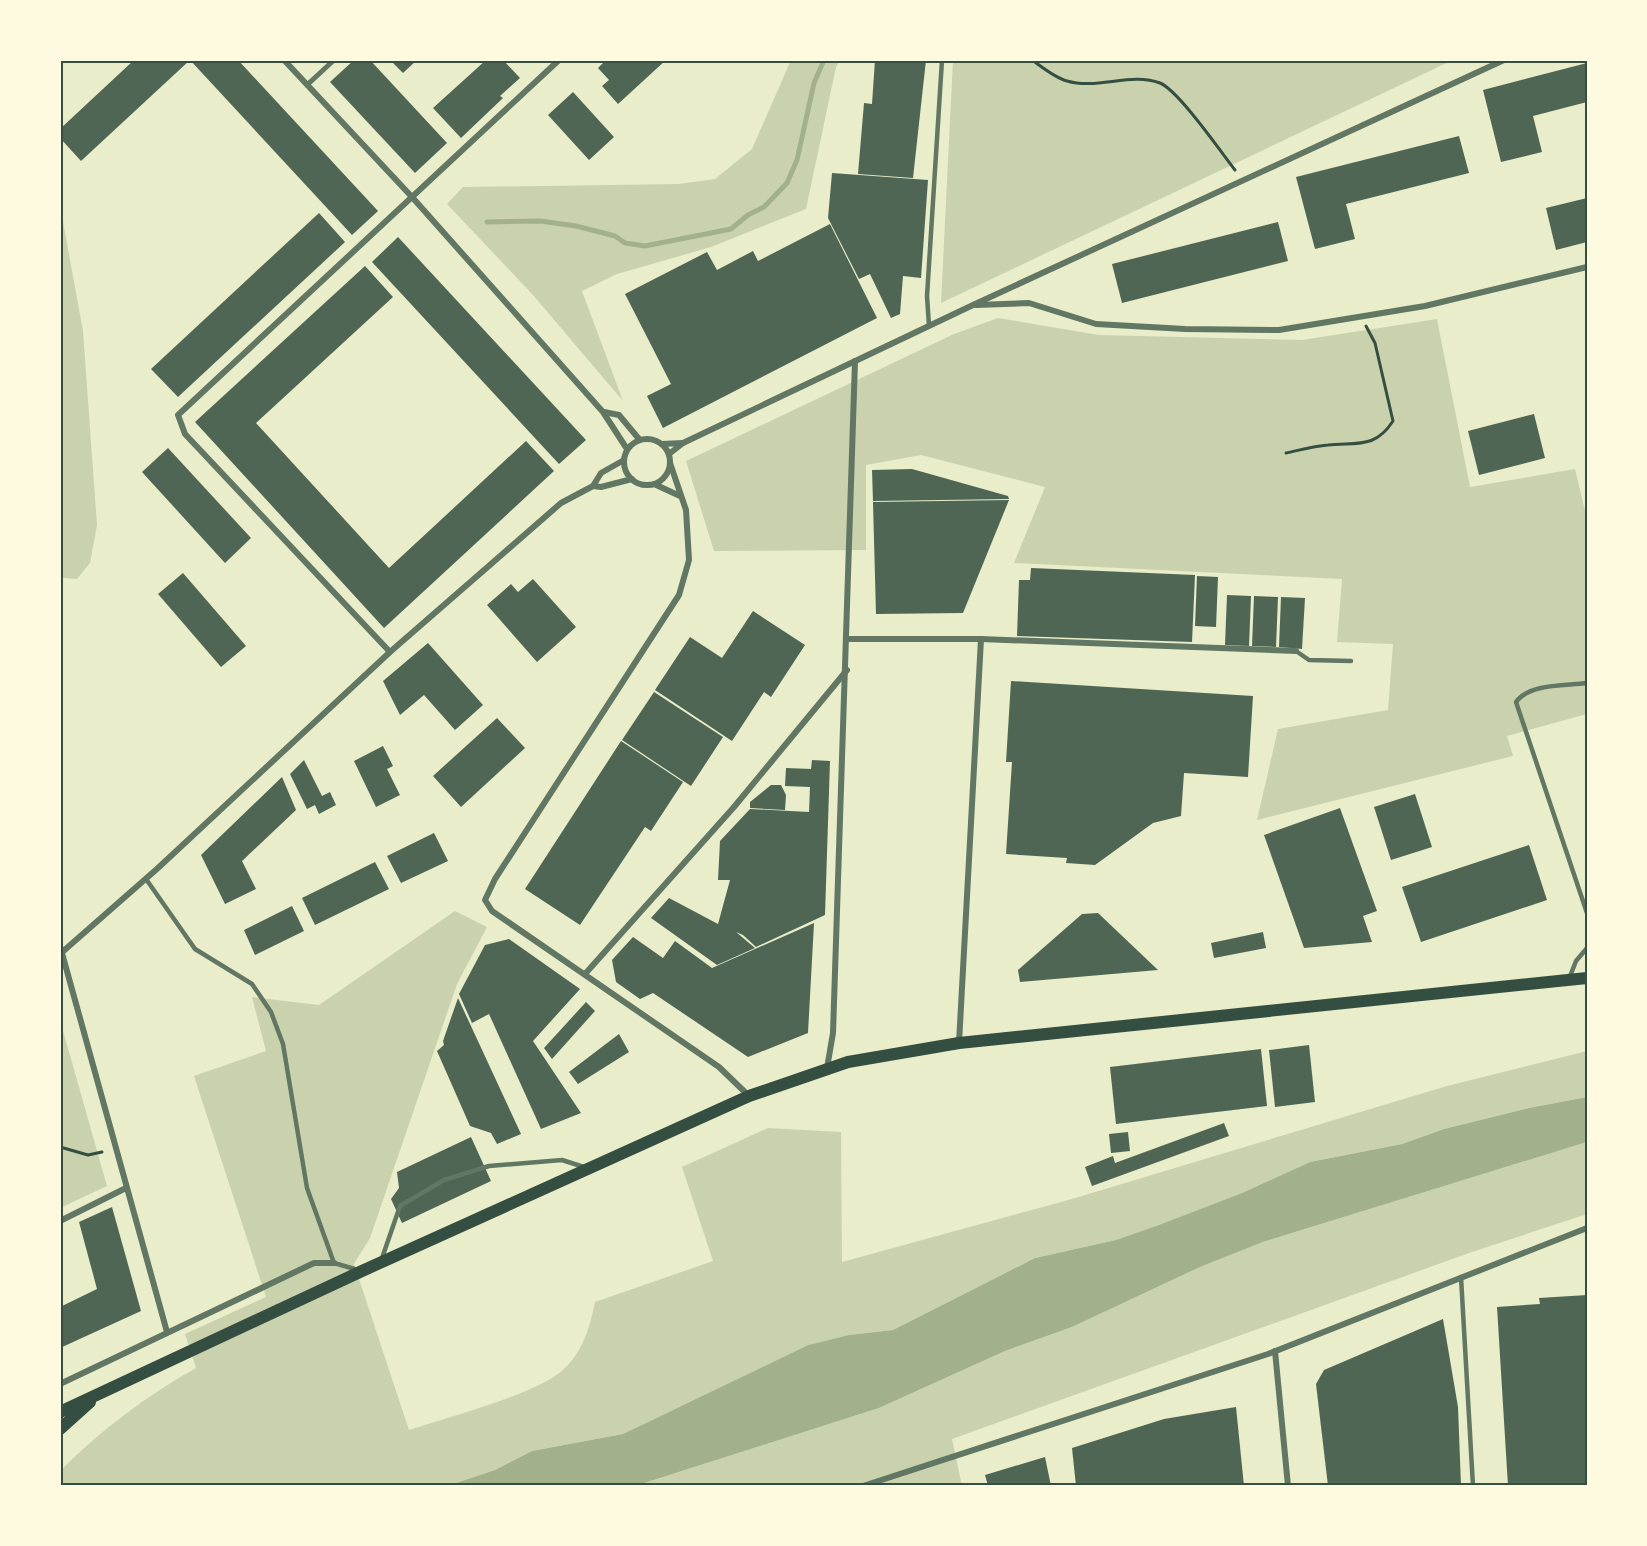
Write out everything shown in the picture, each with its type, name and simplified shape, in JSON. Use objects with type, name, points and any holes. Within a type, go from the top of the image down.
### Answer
[{"type":"main road","points":[[60,1412],[362,1271],[749,1096],[827,1068],[876,1055],[959,1043],[1587,978]]},
{"type":"main road","points":[[60,1429],[99,1395]]},
{"type":"street","points":[[284,60],[412,197],[603,412],[627,449]]},
{"type":"street","points":[[308,85],[334,60]]},
{"type":"street","points":[[390,651],[185,434],[178,415],[559,60]]},
{"type":"street","points":[[669,454],[683,443],[973,305],[1504,60]]},
{"type":"street","points":[[973,305],[1029,303],[1096,324],[1185,329],[1279,330],[1425,306],[1587,267]]},
{"type":"street","points":[[827,1068],[833,1033],[847,670],[855,361]]},
{"type":"street","points":[[603,412],[619,416],[639,439]]},
{"type":"street","points":[[680,496],[654,484],[645,485],[632,479],[624,469],[624,460],[627,449],[639,439],[648,438],[662,444],[683,443]]},
{"type":"street","points":[[662,444],[669,454],[686,510],[689,560],[679,595],[495,879],[485,900],[492,911],[719,1067],[749,1096]]},
{"type":"street","points":[[167,1332],[61,951],[146,879],[390,651],[561,503],[592,486],[601,472],[624,460]]},
{"type":"street","points":[[654,484],[668,472],[670,463]]},
{"type":"street","points":[[592,486],[601,487],[632,479]]},
{"type":"street","points":[[848,639],[981,639],[1296,651]]},
{"type":"street","points":[[959,1043],[981,639]]},
{"type":"street","points":[[585,974],[734,807],[847,670]]},
{"type":"street","points":[[60,1221],[126,1188]]},
{"type":"street","points":[[863,1486],[1275,1351],[1587,1228]]},
{"type":"street","points":[[60,1384],[314,1263],[334,1263]]},
{"type":"street","points":[[1275,1351],[1288,1486]]},
{"type":"lane","points":[[929,326],[927,296],[942,60]]},
{"type":"lane","points":[[1296,651],[1309,660],[1351,661]]},
{"type":"lane","points":[[1587,683],[1531,690],[1521,695],[1516,702],[1587,913]]},
{"type":"lane","points":[[146,879],[195,949],[252,984],[271,1012],[283,1044],[308,1188],[334,1263],[362,1271]]},
{"type":"lane","points":[[1580,894],[1587,893]]},
{"type":"lane","points":[[1569,981],[1576,961],[1587,948]]},
{"type":"lane","points":[[379,1264],[400,1206],[444,1180],[489,1166],[562,1160],[590,1168]]},
{"type":"lane","points":[[1461,1277],[1473,1486]]},
{"type":"path","points":[[1032,60],[1066,81],[1088,84],[1140,81],[1160,83],[1186,109],[1243,180]]},
{"type":"path","points":[[1286,453],[1328,445],[1356,446],[1384,436],[1394,421],[1375,343],[1361,317]]},
{"type":"path","points":[[60,1147],[88,1155],[102,1152]]},
{"type":"shaded area","points":[[791,60],[840,60],[836,67],[806,209],[711,247],[617,274],[582,291],[623,401],[533,295],[447,204],[463,187],[679,184],[715,179],[752,149]]},
{"type":"shaded area","points":[[953,60],[1453,60],[941,303]]},
{"type":"shaded area","points":[[60,205],[83,331],[97,525],[90,563],[77,579],[63,578],[60,570]]},
{"type":"shaded area","points":[[998,318],[1099,335],[1302,340],[1437,319],[1470,487],[1575,469],[1587,519],[1587,714],[1507,736],[1513,756],[1257,820],[1278,729],[1388,710],[1393,644],[1337,642],[1342,579],[1014,563],[1045,487],[921,455],[866,465],[866,550],[714,551],[686,461],[954,334]]},
{"type":"shaded area","points":[[455,911],[487,927],[457,984],[370,1238],[354,1264],[409,1430],[514,1396],[552,1378],[571,1362],[581,1346],[595,1302],[713,1261],[682,1167],[768,1128],[841,1132],[842,1262],[1072,1199],[1447,1086],[1587,1051],[1587,1097],[1529,1108],[1444,1129],[1402,1144],[1310,1162],[1242,1193],[1160,1225],[1116,1240],[1035,1258],[893,1330],[849,1335],[808,1345],[623,1434],[532,1451],[495,1470],[447,1486],[60,1486],[60,1471],[108,1428],[159,1390],[196,1368],[185,1334],[266,1297],[194,1076],[266,1051],[252,997],[319,1005]]},
{"type":"shaded area","points":[[60,1020],[107,1186],[60,1208]]},
{"type":"shaded area","points":[[1587,1097],[1587,1142],[1263,1242],[1200,1267],[1072,1327],[1005,1351],[879,1408],[635,1486],[447,1486],[495,1470],[532,1451],[623,1434],[808,1345],[849,1335],[893,1330],[1035,1258],[1116,1240],[1159,1225],[1242,1193],[1310,1162],[1402,1144],[1444,1129],[1529,1108]]},
{"type":"shaded area","points":[[1587,1142],[1587,1214],[1472,1252],[952,1439],[962,1486],[635,1486],[879,1408],[1005,1351],[1072,1327],[1200,1267],[1263,1242]]},
{"type":"building","points":[[134,60],[190,60],[81,161],[60,138],[60,129]]},
{"type":"building","points":[[190,60],[238,60],[378,211],[352,235]]},
{"type":"building","points":[[354,60],[370,60],[447,143],[415,173],[330,82]]},
{"type":"building","points":[[390,60],[417,60],[403,73]]},
{"type":"building","points":[[486,60],[503,60],[520,78],[500,96],[503,98],[461,138],[433,108]]},
{"type":"building","points":[[606,60],[666,60],[618,104],[602,86],[609,80],[598,68]]},
{"type":"building","points":[[875,60],[926,60],[913,178],[858,174],[864,103],[872,104]]},
{"type":"building","points":[[1587,63],[1587,102],[1533,116],[1542,152],[1501,162],[1483,90]]},
{"type":"building","points":[[573,92],[614,137],[589,160],[548,115]]},
{"type":"building","points":[[1459,136],[1469,173],[1346,204],[1355,239],[1315,249],[1296,177]]},
{"type":"building","points":[[832,173],[928,180],[921,278],[903,276],[900,314],[891,318],[870,274],[859,279],[828,218]]},
{"type":"building","points":[[1587,198],[1587,242],[1556,250],[1546,208]]},
{"type":"building","points":[[319,213],[345,242],[178,397],[151,369]]},
{"type":"building","points":[[1278,222],[1288,261],[1122,303],[1112,264]]},
{"type":"building","points":[[830,224],[877,318],[663,428],[647,396],[671,384],[625,294],[707,252],[717,270],[753,251],[758,261]]},
{"type":"building","points":[[398,237],[586,440],[559,464],[372,262]]},
{"type":"building","points":[[365,266],[393,297],[256,423],[389,568],[526,441],[554,471],[384,628],[195,422]]},
{"type":"building","points":[[1534,414],[1545,458],[1479,475],[1468,431]]},
{"type":"building","points":[[168,448],[251,538],[225,563],[142,472]]},
{"type":"building","points":[[912,469],[1008,496],[1009,499],[873,501],[872,470]]},
{"type":"building","points":[[1009,500],[963,613],[876,614],[873,502]]},
{"type":"building","points":[[1031,568],[1195,575],[1192,642],[1017,636],[1019,580],[1030,580]]},
{"type":"building","points":[[183,573],[246,646],[221,667],[158,594]]},
{"type":"building","points":[[1197,576],[1218,577],[1216,627],[1195,626]]},
{"type":"building","points":[[533,579],[576,627],[537,662],[487,605],[511,584],[518,592]]},
{"type":"building","points":[[1227,595],[1251,596],[1249,646],[1225,645]]},
{"type":"building","points":[[1254,596],[1278,597],[1276,647],[1252,646]]},
{"type":"building","points":[[1281,597],[1305,598],[1302,649],[1279,647]]},
{"type":"building","points":[[753,611],[805,645],[771,697],[764,692],[732,741],[655,690],[690,637],[722,658]]},
{"type":"building","points":[[428,643],[483,705],[455,730],[424,695],[400,715],[383,681]]},
{"type":"building","points":[[1011,681],[1253,696],[1248,777],[1184,773],[1181,816],[1153,823],[1095,865],[1066,863],[1067,858],[1006,854],[1012,762],[1006,762]]},
{"type":"building","points":[[654,692],[723,737],[691,786],[622,740]]},
{"type":"building","points":[[497,718],[525,748],[461,807],[433,776]]},
{"type":"building","points":[[621,741],[683,782],[651,831],[645,827],[580,925],[525,889]]},
{"type":"building","points":[[383,746],[393,766],[387,769],[400,795],[376,807],[354,761]]},
{"type":"building","points":[[304,760],[322,796],[330,792],[336,805],[319,814],[315,805],[307,809],[290,774]]},
{"type":"building","points":[[812,760],[830,761],[825,915],[756,947],[736,932],[755,948],[717,965],[651,918],[669,898],[718,924],[730,880],[718,880],[720,841],[750,809],[809,812],[810,787],[785,786],[786,768],[811,769]]},
{"type":"building","points":[[282,777],[296,810],[242,861],[256,889],[225,904],[201,855]]},
{"type":"building","points":[[771,785],[781,785],[786,795],[785,810],[750,808],[750,802]]},
{"type":"building","points":[[1415,794],[1432,847],[1391,860],[1374,807]]},
{"type":"building","points":[[1340,808],[1377,911],[1363,916],[1372,942],[1304,948],[1264,835]]},
{"type":"building","points":[[434,833],[448,861],[401,883],[387,856]]},
{"type":"building","points":[[1529,845],[1547,900],[1421,942],[1402,887]]},
{"type":"building","points":[[375,862],[389,889],[315,925],[302,898]]},
{"type":"building","points":[[292,906],[304,931],[255,955],[244,930]]},
{"type":"building","points":[[1098,913],[1158,970],[1020,982],[1018,970],[1082,914]]},
{"type":"building","points":[[814,923],[808,1033],[748,1057],[653,993],[640,999],[616,982],[612,960],[633,937],[663,958],[675,941],[712,968]]},
{"type":"building","points":[[1263,932],[1266,948],[1214,958],[1211,943]]},
{"type":"building","points":[[509,939],[580,989],[533,1041],[581,1113],[541,1129],[489,1014],[472,1023],[459,994],[485,945]]},
{"type":"building","points":[[458,998],[521,1134],[497,1144],[491,1133],[470,1126],[437,1051],[444,1045],[443,1041]]},
{"type":"building","points":[[586,1002],[595,1011],[552,1059],[544,1048]]},
{"type":"building","points":[[619,1034],[629,1052],[578,1084],[569,1072]]},
{"type":"building","points":[[1309,1045],[1315,1102],[1275,1107],[1269,1050]]},
{"type":"building","points":[[1261,1049],[1267,1106],[1116,1124],[1110,1067]]},
{"type":"building","points":[[1224,1123],[1229,1136],[1092,1186],[1085,1167],[1113,1156],[1115,1163]]},
{"type":"building","points":[[1128,1132],[1130,1151],[1111,1153],[1109,1134]]},
{"type":"building","points":[[471,1137],[491,1181],[402,1223],[391,1199],[399,1188],[397,1172]]},
{"type":"building","points":[[112,1207],[141,1311],[60,1348],[60,1307],[97,1289],[79,1222]]},
{"type":"building","points":[[1587,1295],[1587,1486],[1508,1486],[1497,1307],[1540,1304],[1539,1298]]},
{"type":"building","points":[[1443,1319],[1458,1407],[1461,1486],[1328,1486],[1316,1384],[1324,1370]]},
{"type":"building","points":[[1236,1407],[1244,1486],[1076,1486],[1072,1448],[1164,1419]]},
{"type":"building","points":[[1045,1457],[1051,1486],[988,1486],[985,1475]]},
{"type":"waterway","points":[[487,222],[540,221],[576,226],[615,236],[625,243],[645,246],[731,229],[748,215],[764,207],[787,183],[797,160],[814,83],[824,60]]}]
